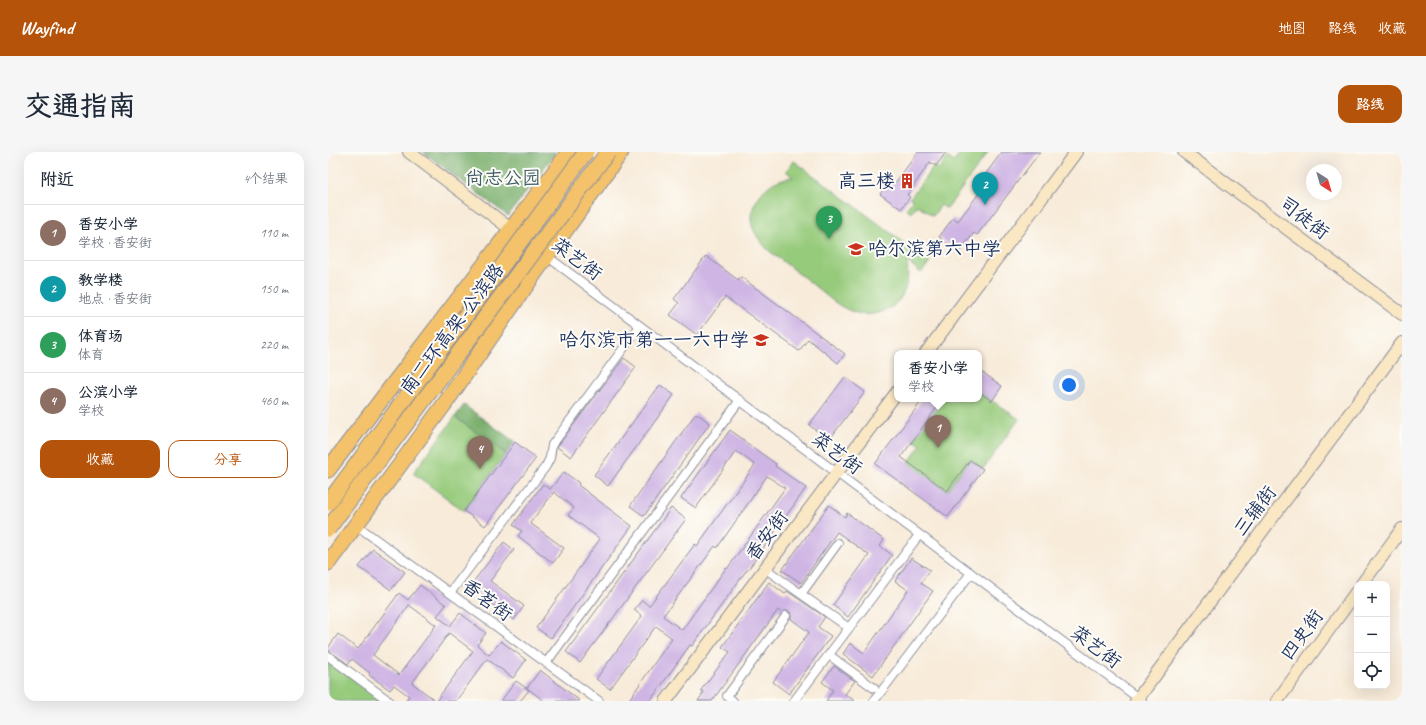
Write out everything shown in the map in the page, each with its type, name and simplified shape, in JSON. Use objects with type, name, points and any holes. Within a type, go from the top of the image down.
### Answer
[{"type":"highway","points":[[328,470],[512,230],[569,152]]},
{"type":"highway","name":"南二环高架-公滨路","points":[[328,503],[586,152]]},
{"type":"highway","name":"南二环高架-公滨路","points":[[328,529],[608,152]]},
{"type":"highway","points":[[328,563],[446,402],[546,256],[621,152]]},
{"type":"highway","points":[[402,372],[507,259]]},
{"type":"highway","points":[[356,525],[430,392]]},
{"type":"highway","points":[[382,399],[425,431]]},
{"type":"street","points":[[409,152],[512,230]]},
{"type":"street","points":[[928,350],[1076,152]]},
{"type":"street","name":"司徒街","points":[[1184,152],[1402,314]]},
{"type":"street","name":"菜艺街","points":[[512,230],[1139,700]]},
{"type":"street","points":[[450,593],[546,466],[550,458],[552,445],[640,326]]},
{"type":"street","name":"三辅街","points":[[1139,700],[1402,343]]},
{"type":"street","name":"香安街","points":[[666,701],[894,396]]},
{"type":"street","points":[[546,663],[740,400]]},
{"type":"street","name":"香茗街","points":[[356,525],[599,701]]},
{"type":"street","points":[[1364,581],[1402,529]]},
{"type":"street","points":[[794,701],[919,534]]},
{"type":"street","points":[[801,594],[838,543]]},
{"type":"street","points":[[770,572],[849,628]]},
{"type":"street","points":[[874,701],[970,573]]},
{"type":"street","name":"四史街","points":[[1277,701],[1354,595]]},
{"type":"street","points":[[733,701],[727,696],[786,616]]},
{"type":"street","points":[[829,655],[874,688]]},
{"type":"street","points":[[328,656],[389,701]]},
{"type":"green space","name":"尚志公园","points":[[423,152],[556,152],[508,216]]},
{"type":"green space","points":[[961,152],[988,152],[947,209],[941,205],[933,216],[917,205],[911,213],[906,209],[913,200],[910,198],[934,166],[939,169],[947,157],[954,162]]},
{"type":"green space","points":[[794,161],[930,262],[921,273],[907,261],[908,274],[906,286],[898,301],[893,306],[882,312],[873,314],[861,314],[847,310],[767,249],[759,239],[753,228],[751,220],[755,203],[770,185],[780,180],[793,177],[786,171]]},
{"type":"green space","points":[[982,394],[1019,419],[983,469],[970,460],[947,491],[908,463],[921,445],[913,440],[941,402],[982,402]]},
{"type":"green space","points":[[464,405],[515,442],[506,454],[455,417]]},
{"type":"green space","points":[[455,417],[506,454],[464,511],[413,473]]},
{"type":"green space","points":[[328,659],[382,701],[328,701]]},
{"type":"building","name":"高三楼","points":[[918,152],[946,152],[936,166],[930,162],[907,195],[910,197],[901,209],[880,194],[890,180],[895,183]]},
{"type":"building","points":[[1002,152],[1040,152],[977,235],[974,233],[959,252],[939,237],[953,218],[958,221],[980,192],[975,188]]},
{"type":"building","points":[[706,256],[738,280],[741,277],[845,354],[838,363],[808,339],[799,351],[725,297],[697,335],[670,315],[679,303],[674,299]]},
{"type":"building","points":[[624,358],[636,367],[571,457],[557,447]]},
{"type":"building","points":[[982,372],[1002,386],[992,401],[982,394]]},
{"type":"building","points":[[845,377],[865,392],[829,440],[809,425]]},
{"type":"building","points":[[660,385],[674,395],[608,486],[594,475]]},
{"type":"building","points":[[921,402],[941,402],[901,457],[947,491],[970,460],[983,469],[948,517],[875,464]]},
{"type":"building","points":[[696,413],[710,423],[644,516],[630,506]]},
{"type":"building","points":[[730,430],[776,464],[775,466],[806,488],[747,571],[692,646],[690,645],[650,701],[628,701],[672,638],[656,626],[610,689],[596,679],[642,616],[634,610],[642,600],[649,606],[695,544],[697,546],[755,465],[736,451],[696,508],[681,498]],"holes":[[[767,476],[785,488],[682,630],[663,616],[715,546],[717,548]]]},
{"type":"building","points":[[515,442],[536,458],[485,526],[464,511]]},
{"type":"building","points":[[564,472],[579,483],[578,485],[632,526],[551,638],[536,628],[600,539],[568,515],[574,508],[554,492],[530,523],[564,548],[553,563],[518,536],[522,531],[513,525],[543,484],[550,489]]},
{"type":"building","points":[[829,505],[845,517],[847,513],[884,540],[880,546],[892,555],[848,617],[833,605],[869,555],[837,532],[801,583],[782,570]]},
{"type":"building","points":[[671,508],[686,519],[580,663],[566,652]]},
{"type":"building","points":[[504,542],[514,550],[490,581],[524,606],[514,620],[478,594],[482,589],[473,582]]},
{"type":"building","points":[[373,549],[405,572],[391,590],[359,567]]},
{"type":"building","points":[[911,558],[930,570],[921,583],[933,591],[873,676],[843,654],[850,643],[864,653],[908,590],[895,581]]},
{"type":"building","points":[[769,582],[785,594],[787,591],[825,617],[818,627],[831,636],[789,694],[773,682],[809,632],[791,619],[791,614],[789,611],[784,611],[782,613],[778,610],[712,701],[698,701],[704,692],[701,690],[730,652],[722,647]]},
{"type":"building","points":[[420,585],[446,605],[437,616],[450,626],[460,613],[486,633],[477,645],[489,655],[501,641],[526,660],[513,678],[487,659],[456,701],[436,701],[406,701],[409,696],[394,685],[390,690],[369,675],[370,673],[352,659],[348,664],[328,650],[338,634],[358,649],[399,593],[408,600]],"holes":[[[409,605],[436,625],[399,675],[373,655]],[[449,633],[473,651],[436,701],[412,683]]]},
{"type":"building","points":[[834,666],[855,681],[845,694],[855,701],[826,701],[833,690],[822,682]]},
{"type":"building","points":[[540,670],[580,701],[544,701],[527,688]]},
{"type":"building","points":[[516,681],[529,690],[520,701],[501,701]]},
{"type":"place","name":"高三楼","points":[[907,181]]},
{"type":"place","name":"教学楼","points":[[985,205]]},
{"type":"place","name":"体育场","points":[[829,239]]},
{"type":"place","name":"哈尔滨第六中学","points":[[856,249]]},
{"type":"place","name":"哈尔滨市第一一六中学","points":[[761,340]]},
{"type":"place","name":"香安小学","points":[[938,448]]},
{"type":"place","name":"公滨小学","points":[[480,469]]}]
